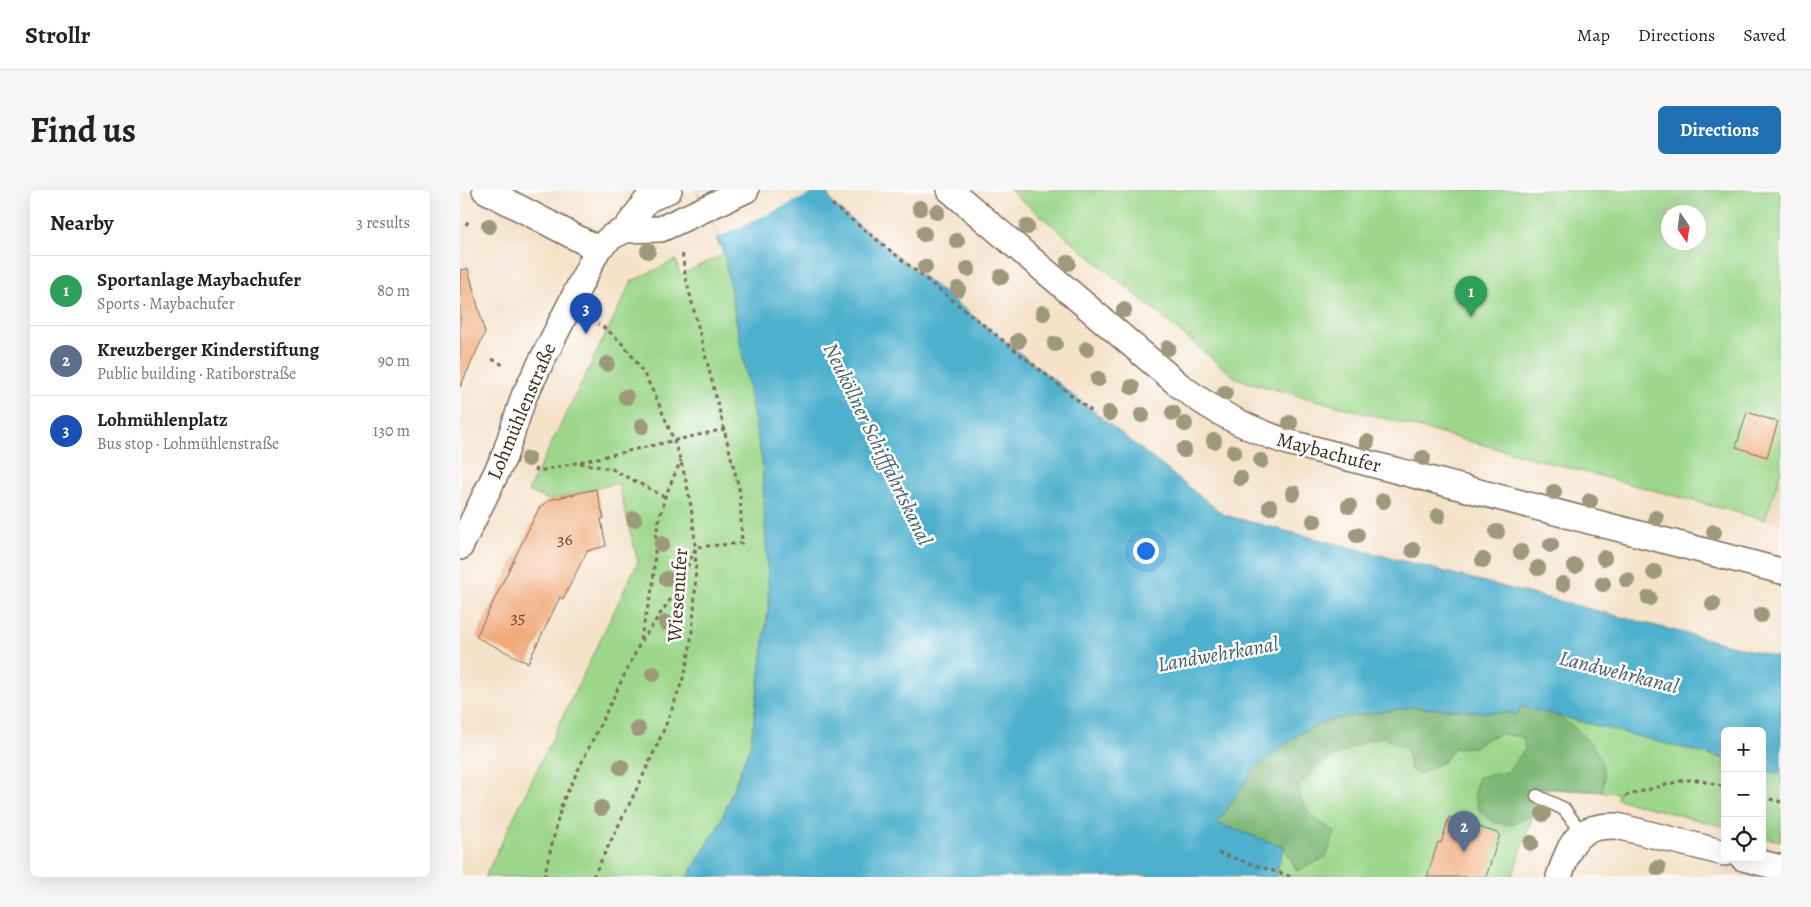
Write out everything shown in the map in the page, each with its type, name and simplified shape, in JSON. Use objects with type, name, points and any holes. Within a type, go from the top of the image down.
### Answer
[{"type":"street","points":[[625,230],[647,200],[669,190]]},
{"type":"street","points":[[499,193],[598,249],[611,237],[625,230],[661,229],[746,190]]},
{"type":"street","name":"Maybachufer","points":[[950,190],[1179,385],[1216,412],[1242,426],[1291,443],[1781,571]]},
{"type":"street","name":"Lohmühlenstraße","points":[[460,546],[504,457],[524,396],[598,249]]},
{"type":"street","points":[[1559,877],[1565,858],[1581,832],[1599,825],[1617,826],[1721,853]]},
{"type":"street","points":[[1758,862],[1781,868]]},
{"type":"lane","points":[[1537,796],[1564,809],[1581,832]]},
{"type":"path","points":[[832,204],[1094,414]]},
{"type":"path","points":[[466,225],[470,218]]},
{"type":"path","points":[[544,877],[562,803],[640,643],[677,590],[696,547],[742,543],[740,492],[685,275],[681,244]]},
{"type":"path","name":"Wiesenufer","points":[[593,877],[660,738],[683,679],[692,635],[696,547],[692,501],[675,441],[647,381],[626,347],[612,332],[598,324]]},
{"type":"path","points":[[492,359],[505,366]]},
{"type":"path","points":[[534,469],[540,471],[725,429]]},
{"type":"path","points":[[640,643],[653,584],[656,533],[664,496],[681,460]]},
{"type":"path","points":[[577,463],[612,469],[664,496]]},
{"type":"path","points":[[1625,796],[1684,780],[1698,780],[1721,786]]},
{"type":"path","points":[[1766,798],[1781,802]]},
{"type":"path","points":[[1218,853],[1292,877]]},
{"type":"shaded area","points":[[1781,471],[1781,525],[1765,520]]},
{"type":"green space","points":[[1010,190],[1781,190],[1781,471],[1765,520],[1244,381],[1233,376]]},
{"type":"green space","points":[[724,254],[762,461],[769,602],[751,743],[721,821],[688,877],[485,877],[638,562],[618,483],[549,500],[528,491],[632,281],[676,260],[680,275]]},
{"type":"green space","points":[[1519,706],[1553,714],[1567,722],[1585,738],[1599,757],[1603,768],[1602,791],[1539,788],[1533,814],[1512,825],[1495,823],[1480,812],[1474,794],[1478,777],[1508,772],[1525,749],[1523,737],[1500,734],[1486,739],[1475,747],[1454,748],[1444,761],[1419,775],[1410,769],[1407,749],[1383,737],[1365,741],[1317,766],[1299,786],[1302,802],[1310,814],[1335,832],[1326,857],[1297,871],[1284,847],[1216,824],[1255,768],[1299,734],[1328,720],[1413,707],[1518,714]]},
{"type":"green space","points":[[1541,711],[1721,758],[1721,826],[1617,799],[1618,793],[1539,788],[1533,814],[1512,877],[1275,877],[1284,847],[1299,734]]},
{"type":"green space","points":[[1766,770],[1781,774],[1781,841],[1766,838]]},
{"type":"water","points":[[696,190],[826,190],[832,204],[1224,515],[1781,658],[1781,774],[1766,770],[1766,727],[1721,727],[1721,758],[1520,706],[1518,714],[1413,707],[1328,720],[1299,734],[1255,768],[1217,823],[1284,847],[1275,877],[1152,877],[1143,875],[1104,877],[688,877],[721,821],[751,743],[769,602],[762,461],[724,254],[716,239],[719,237]]},
{"type":"pier","points":[[696,190],[819,190],[719,237]]},
{"type":"building","points":[[468,269],[485,333],[460,387],[460,270]]},
{"type":"building","points":[[1747,412],[1778,422],[1767,457],[1736,447]]},
{"type":"building","points":[[596,489],[604,518],[601,519],[606,546],[587,551],[563,599],[560,597],[528,663],[476,637],[539,508],[549,500]]},
{"type":"building","points":[[1449,817],[1500,834],[1486,877],[1427,877],[1438,842],[1441,843]]},
{"type":"place","name":"Sportanlage Maybachufer","points":[[1471,317]]},
{"type":"place","name":"Lohmühlenplatz","points":[[586,334]]},
{"type":"place","name":"Kreuzberger Kinderstiftung","points":[[1464,852]]},
{"type":"water label","name":"Neuköllner Schifffahrtskanal","points":[[878,444]]},
{"type":"water label","name":"Landwehrkanal","points":[[1218,654]]},
{"type":"water label","name":"Landwehrkanal","points":[[1619,672]]}]
